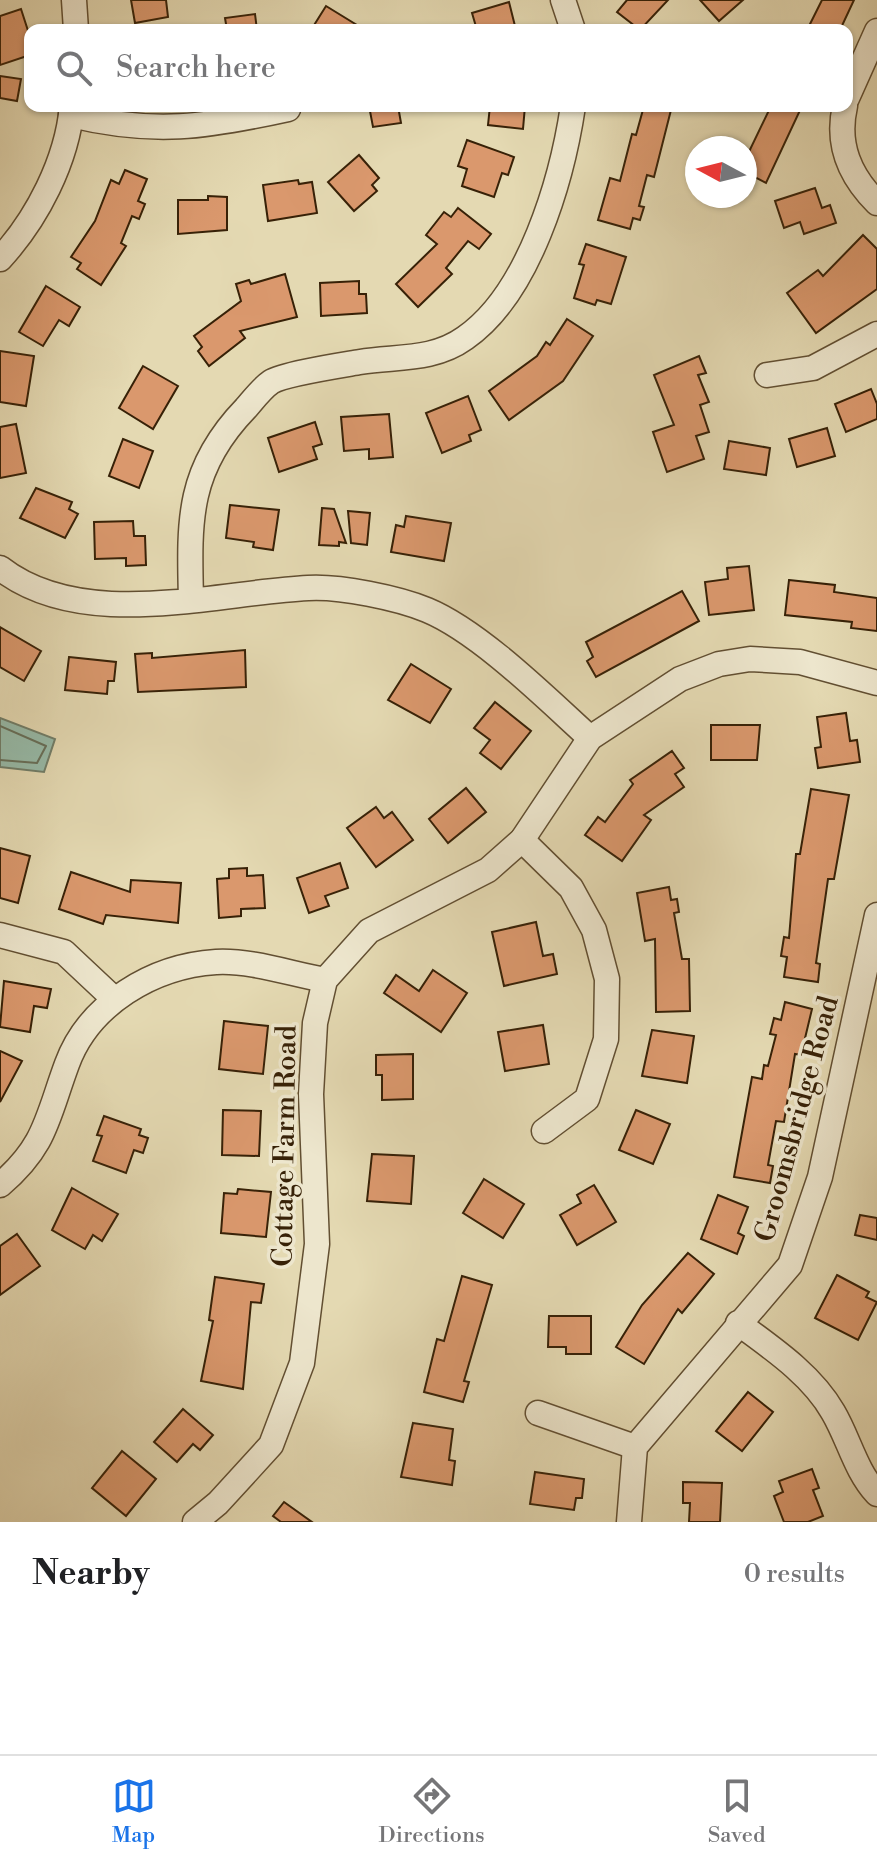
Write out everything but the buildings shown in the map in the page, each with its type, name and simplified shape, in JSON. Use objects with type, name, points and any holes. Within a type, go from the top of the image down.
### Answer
[{"type":"street","points":[[74,0],[76,24]]},
{"type":"street","points":[[563,0],[571,24]]},
{"type":"street","points":[[853,85],[877,31]]},
{"type":"street","points":[[0,259],[16,242],[41,201],[55,172],[71,112]]},
{"type":"street","points":[[79,112],[139,128],[185,128],[272,112]]},
{"type":"street","points":[[191,600],[190,538],[195,491],[220,435],[272,381],[361,361],[427,356],[463,340],[496,313],[536,237],[567,147],[572,112]]},
{"type":"street","points":[[845,112],[843,154],[861,187],[877,203]]},
{"type":"street","points":[[767,375],[813,368],[877,334]]},
{"type":"street","points":[[0,568],[33,588],[71,598],[124,605],[312,587],[388,599],[429,611],[480,643],[590,738]]},
{"type":"street","name":"Cottage Farm Road","points":[[195,1522],[218,1503],[271,1445],[302,1363],[317,1244],[311,1094],[315,1023],[325,980],[369,931],[488,870],[522,840],[590,738],[680,679],[719,664],[750,659],[800,662],[877,683]]},
{"type":"street","points":[[522,840],[571,888],[594,930],[607,979],[606,1039],[587,1099],[544,1131]]},
{"type":"street","name":"Groomsbridge Road","points":[[635,1447],[790,1265],[820,1177],[877,915]]},
{"type":"street","points":[[0,935],[64,952],[113,998]]},
{"type":"street","points":[[0,1185],[37,1149],[79,1036],[113,998],[174,973],[216,962],[325,980]]},
{"type":"street","points":[[738,1323],[813,1383],[833,1412],[854,1460],[877,1494]]},
{"type":"street","points":[[538,1413],[635,1447],[629,1522]]},
{"type":"water","points":[[0,718],[55,739],[44,772],[0,767]]}]
